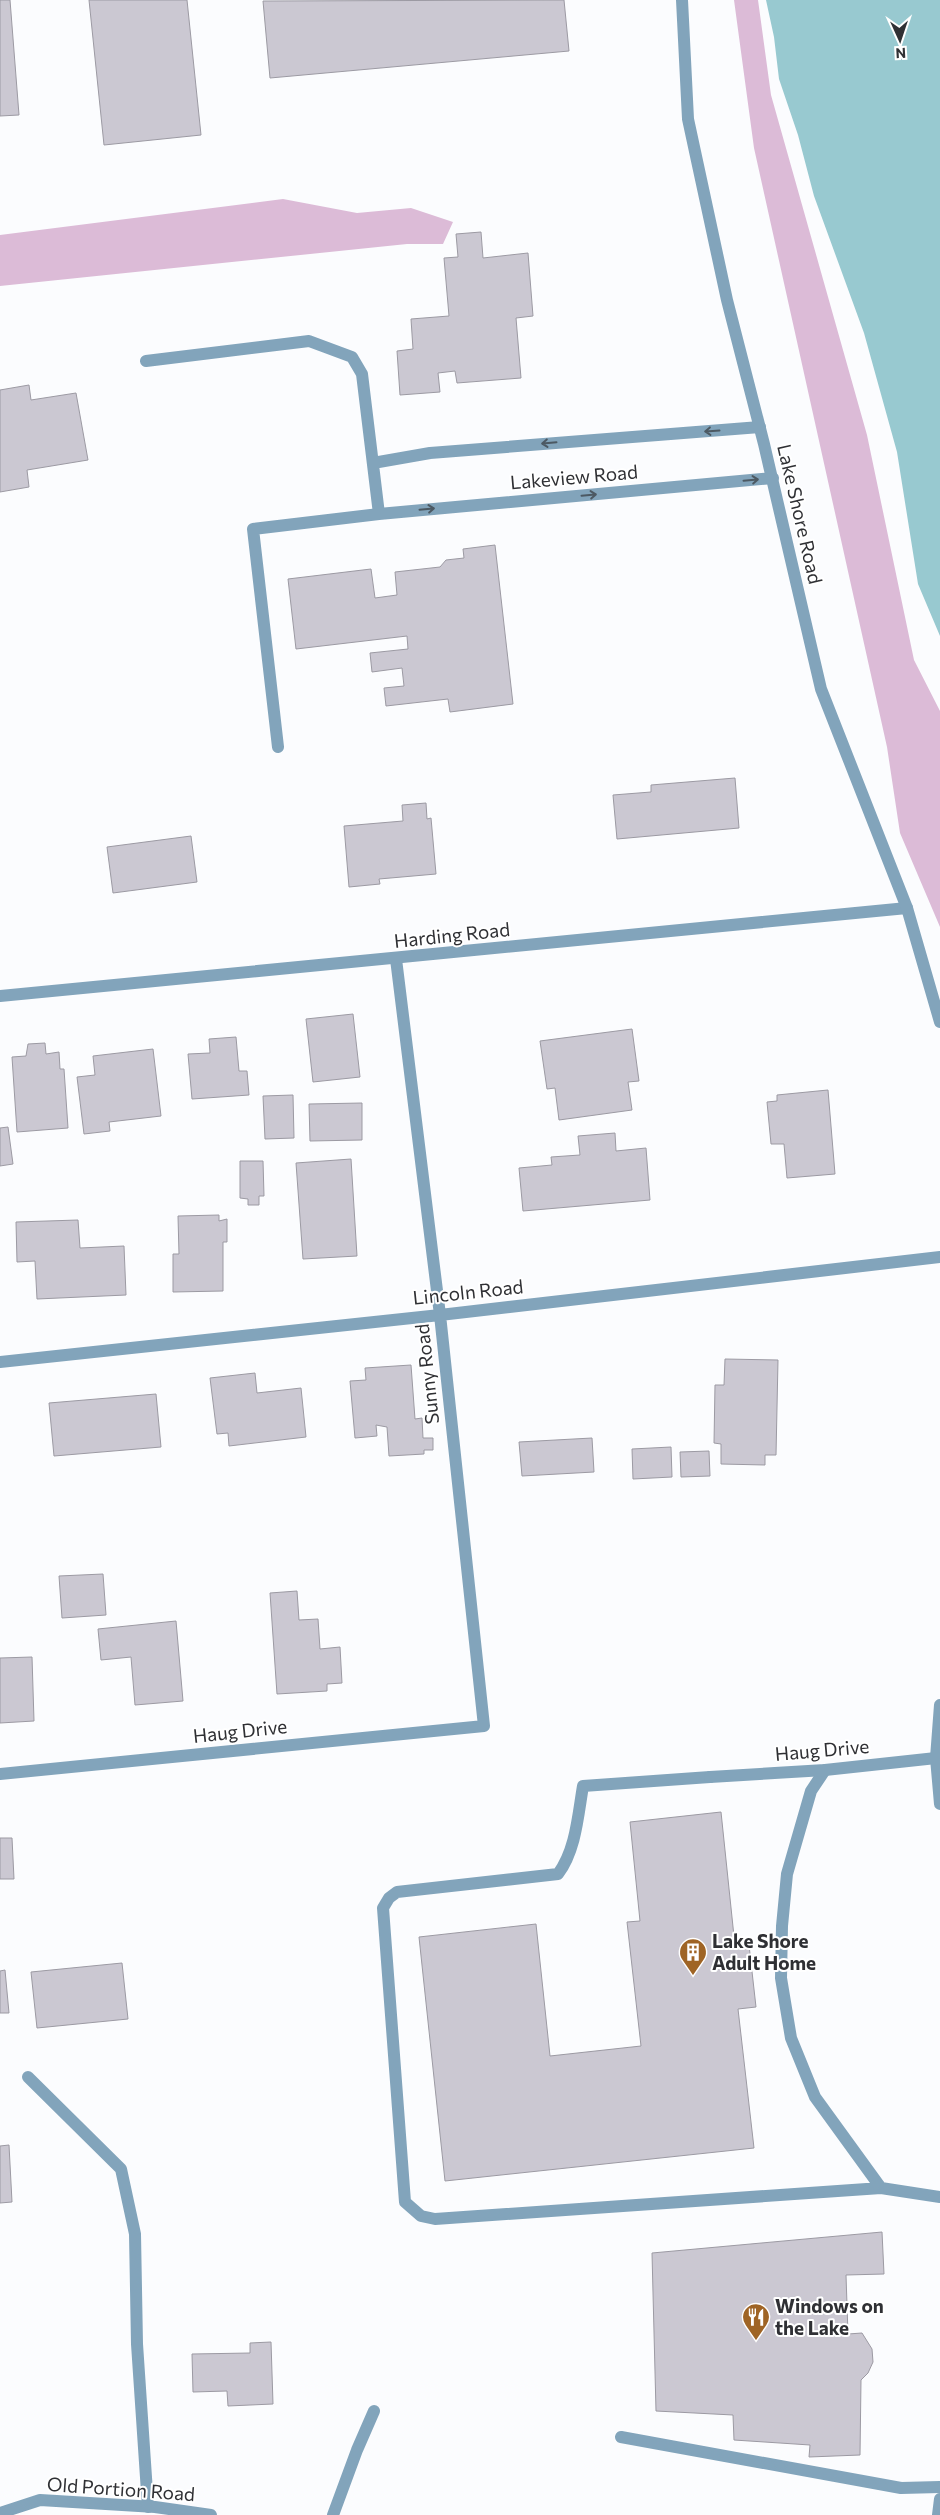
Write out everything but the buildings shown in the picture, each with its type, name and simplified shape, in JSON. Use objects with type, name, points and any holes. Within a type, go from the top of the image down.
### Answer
[{"type":"street","name":"Lake Shore Road","points":[[682,0],[688,119],[727,300],[760,428],[821,689],[907,908],[940,1022]]},
{"type":"street","points":[[146,361],[310,341],[352,357],[362,374],[379,514]]},
{"type":"street","name":"Lakeview Road","points":[[372,463],[430,453],[760,428]]},
{"type":"street","name":"Lakeview Road","points":[[278,747],[253,529],[379,514],[772,478]]},
{"type":"street","name":"Harding Road","points":[[0,996],[907,908]]},
{"type":"street","name":"Sunny Road","points":[[396,959],[440,1315],[484,1726]]},
{"type":"street","name":"Lincoln Road","points":[[0,1362],[440,1315],[940,1257]]},
{"type":"street","points":[[940,1706],[936,1758],[940,1804]]},
{"type":"street","name":"Haug Drive","points":[[0,1774],[484,1726]]},
{"type":"street","name":"Haug Drive","points":[[881,2188],[436,2219],[421,2216],[405,2202],[383,1908],[389,1898],[396,1892],[558,1874],[565,1865],[571,1851],[583,1786],[825,1770],[936,1758]]},
{"type":"street","points":[[825,1770],[811,1792],[787,1874],[782,1926],[781,1978],[791,2038],[815,2097],[881,2188],[940,2197]]},
{"type":"street","points":[[28,2077],[121,2169],[135,2234],[137,2344],[148,2507]]},
{"type":"street","points":[[333,2515],[357,2450],[374,2411]]},
{"type":"street","points":[[621,2437],[901,2488],[940,2487]]},
{"type":"street","points":[[938,2515],[940,2499]]},
{"type":"street","name":"Old Portion Road","points":[[0,2513],[40,2500],[148,2507],[211,2515]]},
{"type":"shaded area","points":[[734,0],[758,0],[771,95],[867,435],[914,660],[940,711],[940,927],[900,833],[887,747],[754,148]]},
{"type":"shaded area","points":[[283,199],[357,213],[411,208],[453,222],[443,244],[407,244],[0,286],[0,235]]},
{"type":"water","points":[[766,0],[940,0],[940,636],[918,584],[897,452],[864,333],[814,196],[798,135],[779,79],[774,37]]},
{"type":"place","name":"Lake Shore Adult Home","points":[[693,1976]]},
{"type":"place","name":"Windows on the Lake","points":[[756,2341]]}]
